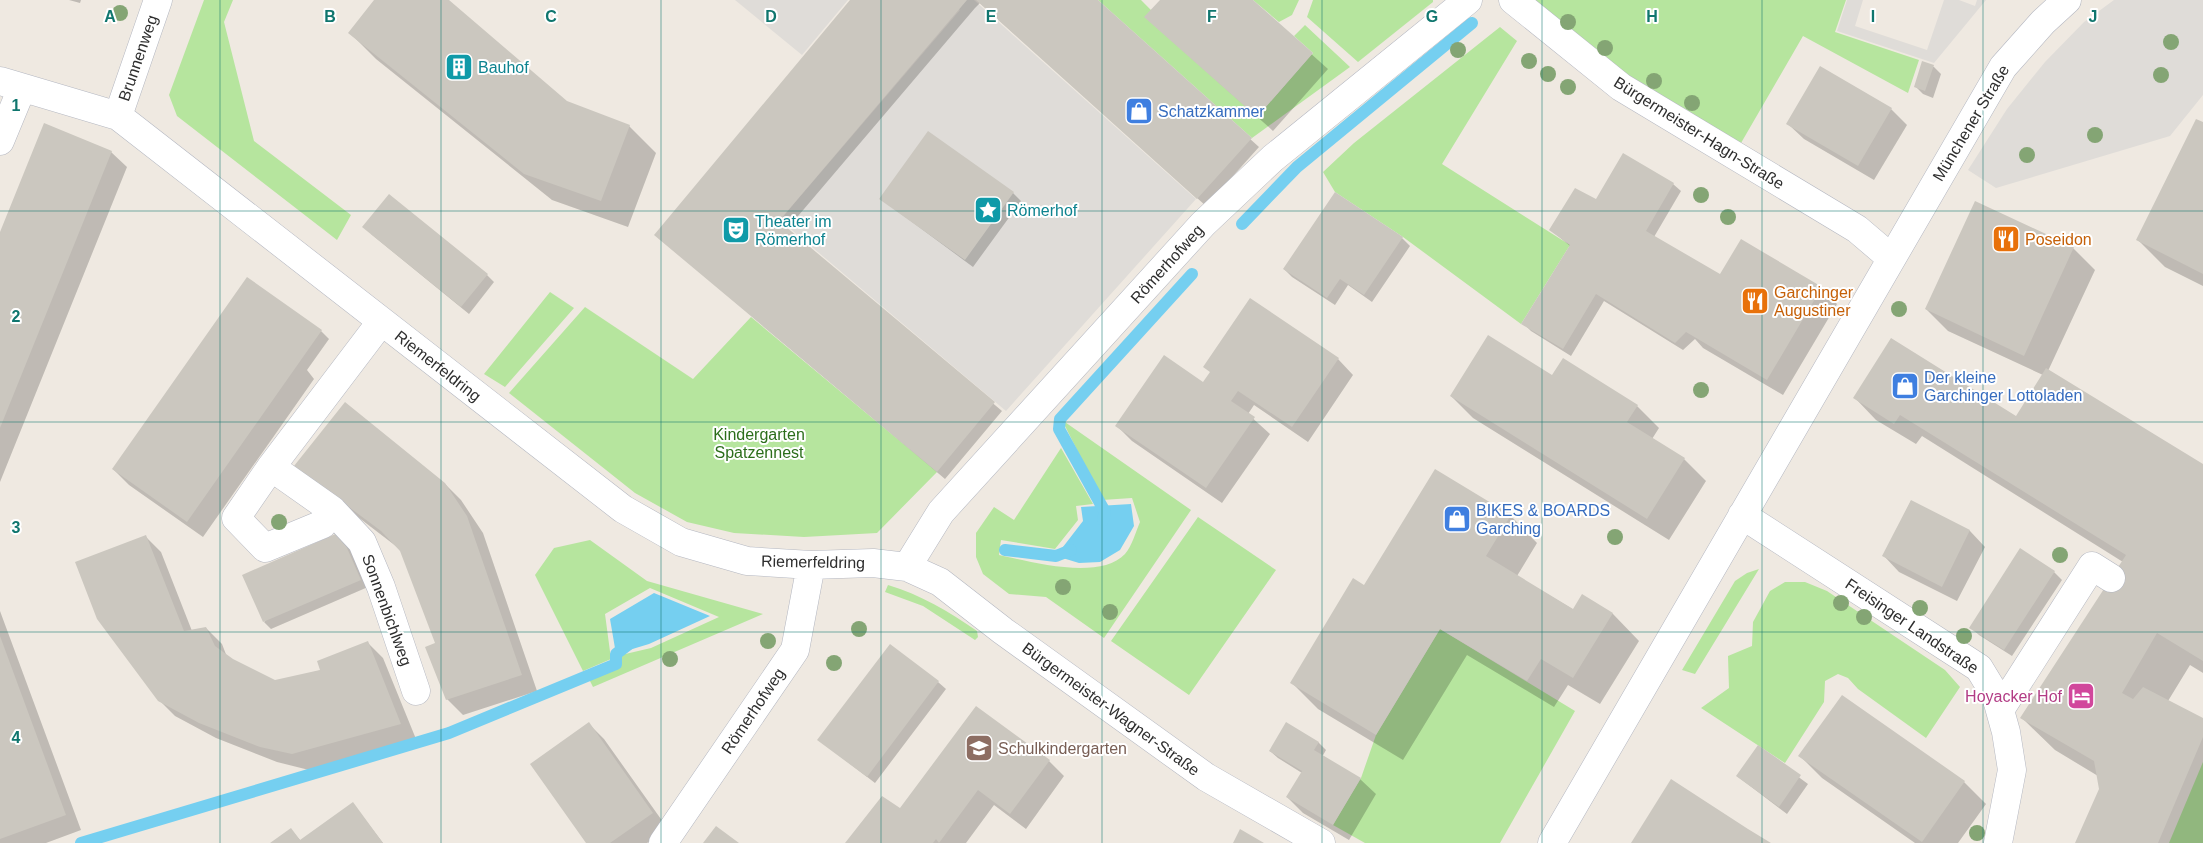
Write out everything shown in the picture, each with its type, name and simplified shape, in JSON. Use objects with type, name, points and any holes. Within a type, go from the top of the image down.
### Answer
[{"type":"street","name":"Brunnenweg","points":[[118,116],[158,0]]},
{"type":"street","name":"Römerhofweg","points":[[907,567],[941,512],[1203,224],[1273,158],[1468,0]]},
{"type":"street","name":"Bürgermeister-Hagn-Straße","points":[[1512,0],[1621,87],[1857,229],[1891,258]]},
{"type":"street","name":"Münchener Straße","points":[[1891,258],[2004,67],[2043,22],[2068,0]]},
{"type":"street","name":"Riemerfeldring","points":[[11,85],[118,116],[381,322],[631,514],[681,542],[747,561],[811,565],[873,563],[907,567]]},
{"type":"street","points":[[0,141],[11,85]]},
{"type":"street","points":[[1552,843],[1891,258]]},
{"type":"street","points":[[332,510],[323,524],[265,548],[236,518],[271,467],[381,322]]},
{"type":"street","name":"Sonnenbichlweg","points":[[271,467],[332,510],[362,542],[381,587],[416,691]]},
{"type":"street","name":"Freisinger Landstraße","points":[[1742,515],[1979,668],[1996,696],[2012,770],[1998,843]]},
{"type":"street","name":"Römerhofweg","points":[[663,843],[795,650],[800,611],[811,565]]},
{"type":"street","points":[[2000,710],[2092,566],[2111,578]]},
{"type":"street","name":"Bürgermeister-Wagner-Straße","points":[[907,567],[940,582],[1003,631],[1206,777],[1321,843]]},
{"type":"green space","points":[[204,0],[233,0],[224,22],[254,141],[351,215],[337,240],[177,116],[169,95]]},
{"type":"green space","points":[[1098,0],[1141,0],[1257,117],[1313,53],[1294,36],[1305,25],[1350,67],[1252,138]]},
{"type":"green space","points":[[1253,0],[1299,0],[1292,15],[1279,22]]},
{"type":"green space","points":[[1313,0],[1433,0],[1433,2],[1358,62],[1307,17]]},
{"type":"green space","points":[[1533,0],[1846,0],[1835,32],[1919,60],[1908,93],[1803,36],[1741,143],[1620,70]]},
{"type":"green space","points":[[1500,27],[1517,41],[1442,164],[1570,245],[1521,324],[1403,237],[1335,192],[1323,172],[1354,143]]},
{"type":"green space","points":[[550,292],[574,308],[505,387],[484,374]]},
{"type":"green space","name":"Kindergarten Spatzennest","points":[[585,307],[693,379],[751,317],[937,472],[877,533],[804,537],[734,533],[687,522],[635,493],[509,393]]},
{"type":"green space","points":[[1062,420],[1191,510],[1104,638],[1046,597],[1009,594],[983,574],[976,557],[976,533],[994,507],[1014,520],[1061,448],[1093,504],[1076,506],[1078,520],[1055,549],[1001,540],[999,555],[1046,565],[1083,568],[1099,567],[1114,562],[1127,551],[1140,522],[1132,498],[1102,500]]},
{"type":"green space","points":[[1198,517],[1276,570],[1189,695],[1111,641]]},
{"type":"green space","points":[[590,540],[647,581],[763,614],[593,687],[589,679],[619,668],[621,655],[651,648],[719,617],[650,588],[605,614],[611,659],[583,671],[535,575],[554,548]]},
{"type":"green space","points":[[1759,569],[1695,674],[1682,670],[1735,581],[1747,573]]},
{"type":"green space","points":[[1785,582],[1805,582],[1827,591],[1945,670],[1960,687],[1926,738],[1858,689],[1848,678],[1838,674],[1825,681],[1824,702],[1785,763],[1701,708],[1729,688],[1728,656],[1752,646],[1753,622],[1770,591]]},
{"type":"green space","points":[[888,585],[945,610],[977,631],[978,637],[975,640],[923,606],[885,592]]},
{"type":"green space","points":[[1440,629],[1575,711],[1500,843],[1365,843],[1333,825],[1361,778],[1376,735]]},
{"type":"green space","points":[[2203,762],[2203,843],[2169,843]]},
{"type":"shaded area","points":[[735,0],[848,0],[802,55]]},
{"type":"shaded area","name":"Römerhof","points":[[949,0],[974,0],[1196,199],[1006,411],[780,220],[960,10]]},
{"type":"shaded area","points":[[1847,0],[1863,0],[1855,26],[1927,50],[1944,0],[1959,0],[1975,6],[1977,0],[1986,0],[1934,63],[1837,31]]},
{"type":"shaded area","points":[[2114,0],[2203,0],[2203,95],[2170,136],[1996,188],[1968,170],[2007,109],[2045,62],[2084,22]]},
{"type":"water","points":[[1131,504],[1134,526],[1120,550],[1100,562],[1079,563],[1056,556],[1083,521],[1081,507]]},
{"type":"water","points":[[654,593],[710,616],[649,644],[616,654],[610,619]]},
{"type":"building","name":"Bauhof","points":[[374,0],[449,0],[567,101],[630,125],[601,201],[524,174],[348,33]]},
{"type":"building","points":[[850,0],[967,0],[779,221],[995,402],[937,472],[654,235]]},
{"type":"building","points":[[976,0],[1098,0],[1252,138],[1197,199]]},
{"type":"building","points":[[1160,0],[1253,0],[1313,53],[1257,117],[1144,17]]},
{"type":"building","points":[[1922,61],[1934,65],[1925,91],[1914,87]]},
{"type":"building","points":[[1820,66],[1892,108],[1858,166],[1786,124]]},
{"type":"building","points":[[2196,119],[2203,122],[2203,274],[2136,240]]},
{"type":"building","points":[[44,123],[112,151],[0,428],[0,232]]},
{"type":"building","points":[[928,131],[1014,192],[965,260],[879,199]]},
{"type":"building","points":[[1623,153],[1674,183],[1646,231],[1720,274],[1741,239],[1822,287],[1767,380],[1686,332],[1675,343],[1596,294],[1563,349],[1521,324],[1570,245],[1549,230],[1575,188],[1596,199]]},
{"type":"building","points":[[1335,192],[1403,237],[1364,295],[1340,279],[1327,298],[1283,269]]},
{"type":"building","points":[[389,194],[488,274],[461,307],[362,227]]},
{"type":"building","points":[[1975,201],[2074,247],[2024,356],[1925,309]]},
{"type":"building","points":[[247,277],[322,330],[187,522],[112,469]]},
{"type":"building","points":[[1250,298],[1339,358],[1292,427],[1238,391],[1231,401],[1255,417],[1206,488],[1115,426],[1164,355],[1203,382],[1210,372],[1203,367]]},
{"type":"building","points":[[1488,335],[1552,375],[1563,358],[1638,405],[1627,422],[1685,458],[1647,519],[1450,396]]},
{"type":"building","points":[[1891,338],[2016,416],[2046,368],[2203,464],[2203,661],[2157,633],[2122,693],[2133,699],[2143,687],[2203,718],[2203,737],[2158,843],[2075,843],[2099,789],[2094,761],[2020,718],[2126,555],[1900,415],[1894,424],[1853,398]]},
{"type":"building","points":[[345,402],[445,483],[467,516],[522,675],[446,700],[425,647],[435,643],[400,551],[381,531],[294,466]]},
{"type":"building","points":[[1435,469],[1511,515],[1486,556],[1573,609],[1582,594],[1613,613],[1573,678],[1541,659],[1527,681],[1440,629],[1376,735],[1290,683],[1353,578],[1364,585]]},
{"type":"building","points":[[1911,500],[1970,530],[1942,587],[1882,556]]},
{"type":"building","points":[[340,532],[361,580],[263,622],[242,575]]},
{"type":"building","points":[[146,535],[184,631],[206,627],[215,646],[233,659],[275,680],[320,670],[317,661],[368,641],[401,724],[292,754],[260,747],[199,723],[158,701],[97,619],[75,562]]},
{"type":"building","points":[[2020,548],[2055,571],[2004,650],[1969,628]]},
{"type":"building","points":[[0,636],[66,815],[0,839]]},
{"type":"building","points":[[890,644],[939,681],[867,777],[817,740]]},
{"type":"building","points":[[1842,695],[1965,781],[1922,842],[1798,756]]},
{"type":"building","points":[[976,706],[1050,760],[1010,814],[978,790],[939,843],[936,839],[933,843],[845,843],[882,796],[900,808]]},
{"type":"building","points":[[589,722],[653,813],[610,843],[586,843],[530,764]]},
{"type":"building","points":[[1286,722],[1319,742],[1314,750],[1361,778],[1333,825],[1286,797],[1302,771],[1269,751]]},
{"type":"building","points":[[1758,745],[1801,775],[1779,807],[1736,776]]},
{"type":"building","points":[[1671,779],[1748,829],[1771,843],[1631,843]]},
{"type":"building","points":[[353,802],[383,843],[270,843],[291,828],[300,840]]},
{"type":"building","points":[[716,826],[739,843],[703,843]]},
{"type":"building","points":[[1240,829],[1264,843],[1233,843]]},
{"type":"waterway","points":[[1242,224],[1297,167],[1472,23]]},
{"type":"waterway","points":[[1103,520],[1105,512],[1059,429],[1060,419],[1192,274]]},
{"type":"waterway","points":[[1005,550],[1056,556],[1071,550]]},
{"type":"waterway","points":[[81,843],[449,733],[616,664],[616,654],[629,644]]},
{"type":"place","name":"Bauhof","points":[[459,67]]},
{"type":"place","name":"Schatzkammer","points":[[1139,111]]},
{"type":"place","name":"Römerhof","points":[[988,210]]},
{"type":"place","name":"Theater im Römerhof","points":[[736,230]]},
{"type":"place","name":"Poseidon","points":[[2006,239]]},
{"type":"place","name":"Garchinger Augustiner","points":[[1755,301]]},
{"type":"place","name":"Der kleine Garchinger Lottoladen","points":[[1905,386]]},
{"type":"place","name":"BIKES & BOARDS Garching","points":[[1457,519]]},
{"type":"place","name":"Hoyacker Hof","points":[[2081,696]]},
{"type":"place","name":"Schulkindergarten","points":[[979,748]]}]
